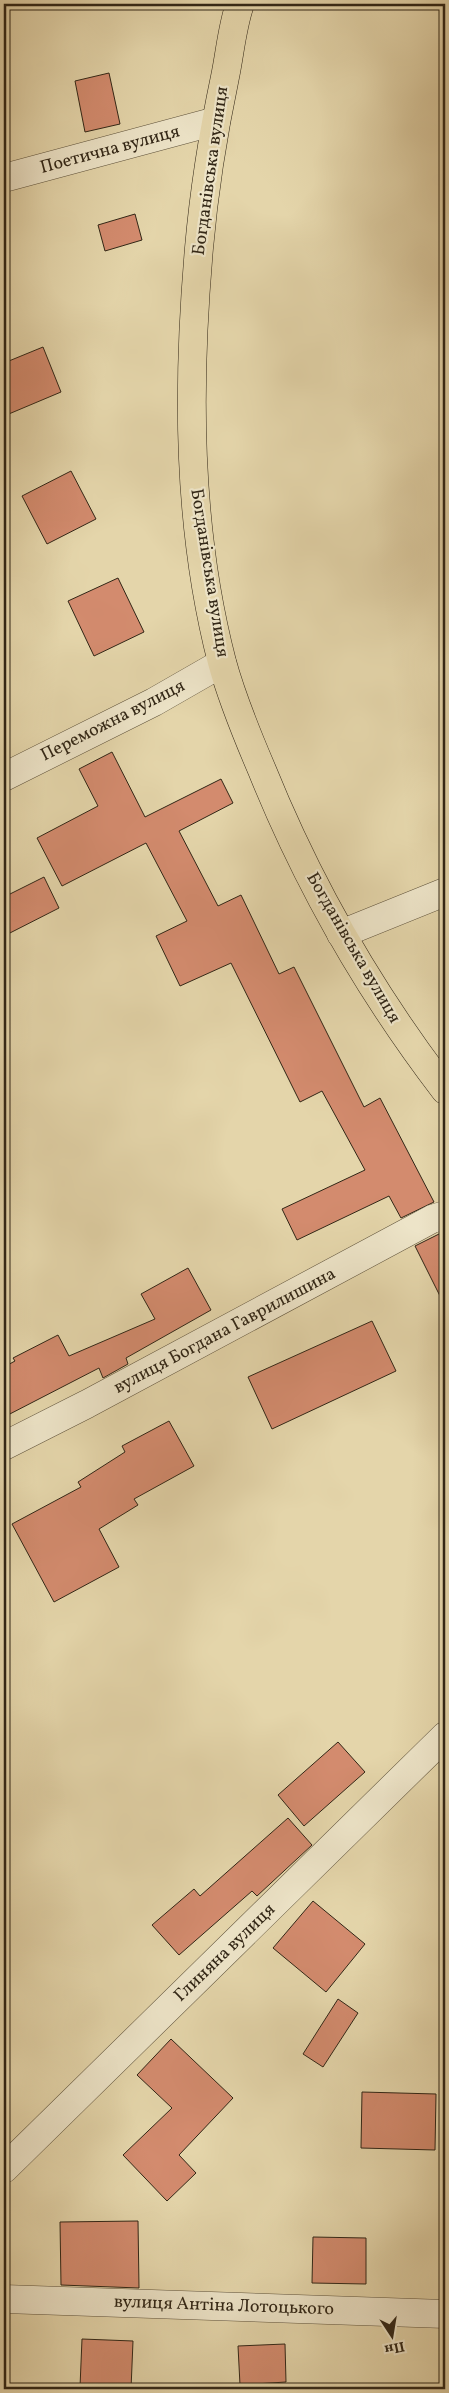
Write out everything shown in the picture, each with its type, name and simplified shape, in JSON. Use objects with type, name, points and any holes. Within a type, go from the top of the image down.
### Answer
[{"type":"main road","name":"Богданівська вулиця","points":[[240,4],[216,121],[204,196],[192,339],[190,411],[200,537],[222,663],[247,734],[275,802],[302,860],[342,934],[413,1048],[445,1090]]},
{"type":"street","name":"Поетична вулиця","points":[[4,178],[216,121]]},
{"type":"street","name":"Переможна вулиця","points":[[4,777],[154,702],[222,663]]},
{"type":"street","points":[[342,934],[445,892]]},
{"type":"street","name":"вулиця Богдана Гаврилишина","points":[[4,1446],[96,1400],[432,1219],[445,1215]]},
{"type":"street","name":"Глиняна вулиця","points":[[4,2170],[445,1736]]},
{"type":"street","name":"вулиця Антіна Лотоцького","points":[[4,2299],[445,2314]]},
{"type":"building","points":[[109,73],[120,124],[85,132],[75,81]]},
{"type":"building","points":[[135,214],[142,240],[105,251],[98,225]]},
{"type":"building","points":[[43,347],[61,392],[4,416],[4,363]]},
{"type":"building","points":[[71,471],[96,519],[47,544],[22,496]]},
{"type":"building","points":[[118,578],[144,632],[94,656],[68,601]]},
{"type":"building","points":[[112,752],[145,817],[221,779],[233,803],[179,831],[218,906],[241,895],[279,974],[294,967],[364,1107],[380,1098],[434,1202],[401,1218],[389,1196],[297,1240],[282,1209],[365,1170],[322,1091],[300,1102],[231,963],[180,986],[156,936],[187,921],[146,843],[62,886],[37,838],[98,806],[79,769]]},
{"type":"building","points":[[44,877],[59,908],[4,936],[4,897]]},
{"type":"building","points":[[445,1231],[445,1306],[415,1246]]},
{"type":"building","points":[[188,1268],[211,1310],[126,1358],[128,1364],[103,1378],[99,1368],[4,1417],[4,1367],[15,1361],[13,1358],[58,1335],[69,1356],[155,1319],[141,1294]]},
{"type":"building","points":[[372,1321],[396,1371],[272,1429],[248,1377]]},
{"type":"building","points":[[169,1421],[194,1466],[134,1499],[138,1505],[99,1529],[119,1567],[54,1602],[12,1524],[81,1487],[78,1482],[125,1452],[122,1446]]},
{"type":"building","points":[[338,1742],[365,1772],[304,1826],[278,1795]]},
{"type":"building","points":[[288,1818],[312,1845],[257,1896],[252,1891],[179,1955],[152,1925],[194,1889],[200,1896]]},
{"type":"building","points":[[313,1901],[365,1944],[326,1992],[273,1948]]},
{"type":"building","points":[[338,1999],[358,2013],[323,2067],[303,2054]]},
{"type":"building","points":[[171,2039],[233,2098],[179,2155],[196,2173],[167,2201],[123,2155],[172,2108],[137,2075]]},
{"type":"building","points":[[362,2092],[436,2094],[435,2150],[361,2148]]},
{"type":"building","points":[[138,2221],[139,2288],[61,2285],[60,2222]]},
{"type":"building","points":[[313,2237],[366,2238],[366,2284],[312,2283]]},
{"type":"building","points":[[82,2339],[133,2341],[131,2389],[80,2387]]},
{"type":"building","points":[[285,2344],[286,2382],[240,2385],[238,2346]]}]
